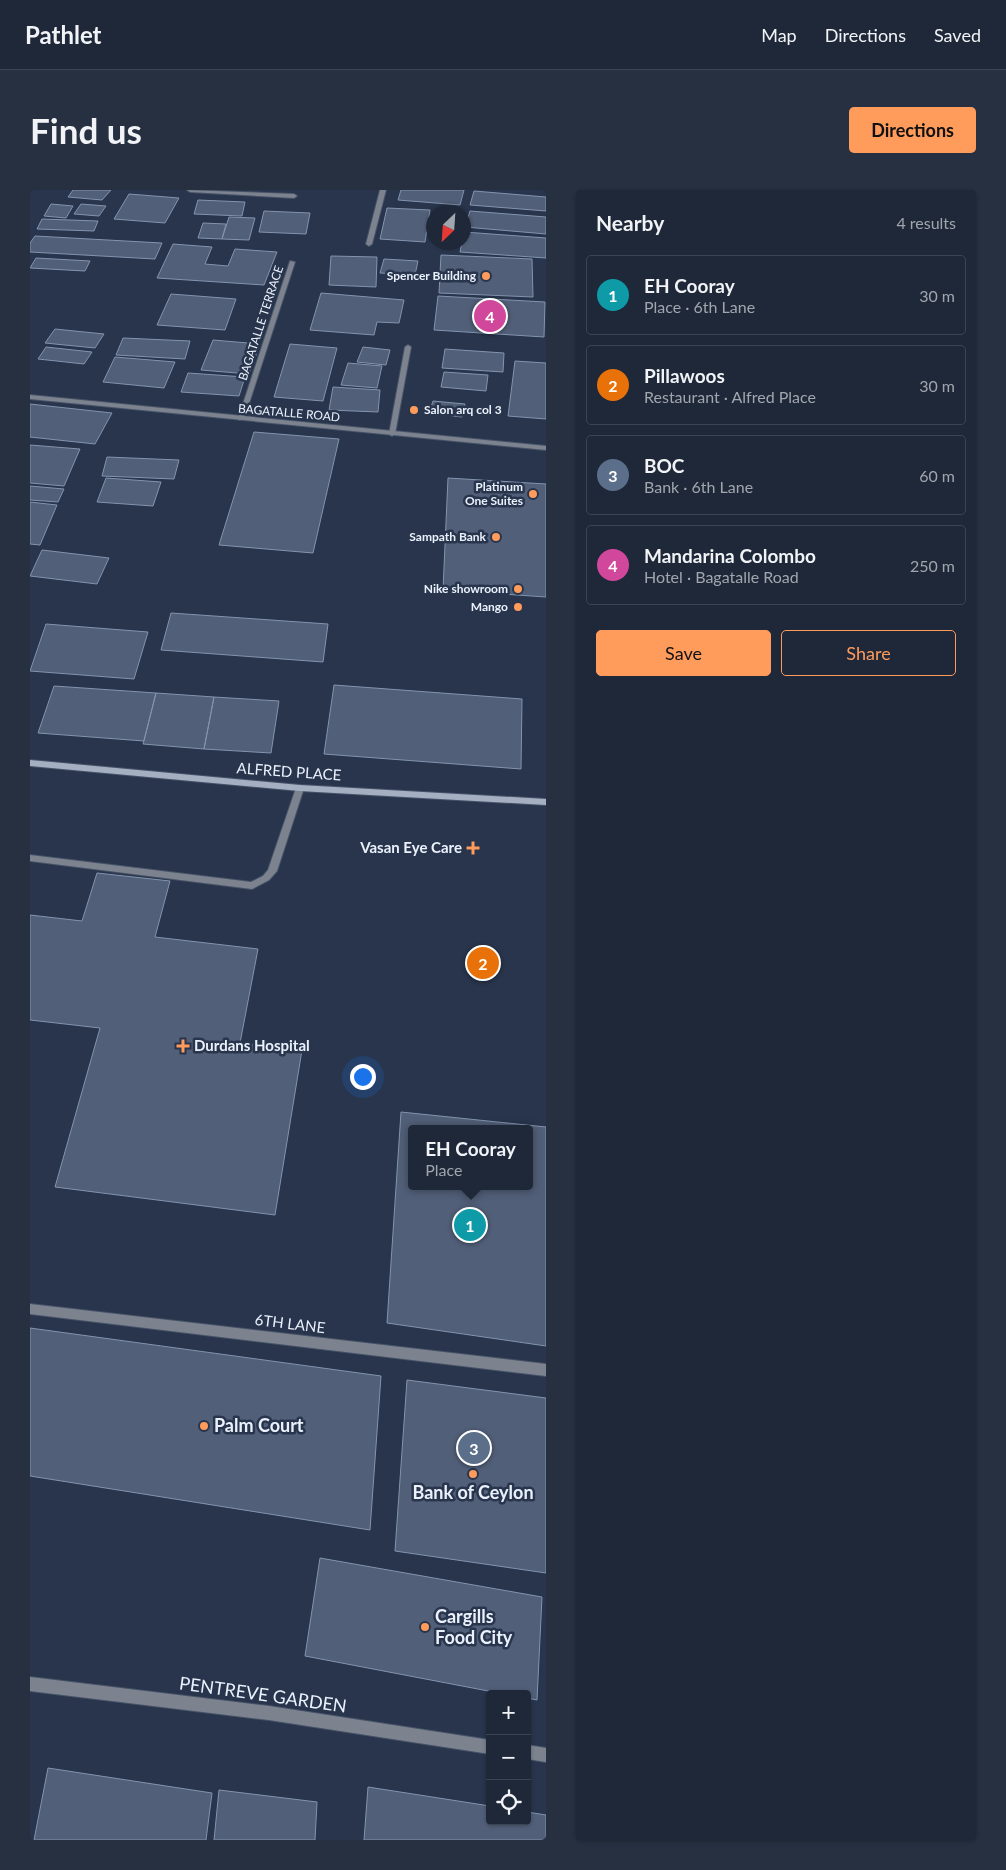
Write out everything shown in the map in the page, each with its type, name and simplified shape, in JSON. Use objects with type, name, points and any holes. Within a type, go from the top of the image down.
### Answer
[{"type":"main road","name":"ALFRED PLACE","points":[[30,763],[300,788],[546,802]]},
{"type":"street","points":[[190,190],[294,196]]},
{"type":"street","points":[[369,244],[383,190]]},
{"type":"street","name":"BAGATALLE TERRACE","points":[[241,419],[292,262]]},
{"type":"street","points":[[392,434],[408,347]]},
{"type":"street","name":"BAGATALLE ROAD","points":[[30,397],[546,448]]},
{"type":"street","points":[[30,858],[252,886],[266,878],[272,871],[300,788]]},
{"type":"street","name":"6TH LANE","points":[[30,1309],[546,1370]]},
{"type":"street","name":"PENTREVE GARDEN","points":[[30,1684],[269,1713],[486,1746]]},
{"type":"street","points":[[531,1753],[546,1755]]},
{"type":"building","points":[[73,190],[111,190],[102,200],[68,197]]},
{"type":"building","points":[[401,190],[464,190],[460,205],[398,200]]},
{"type":"building","points":[[474,191],[546,197],[546,211],[470,205]]},
{"type":"building","points":[[129,194],[179,198],[165,223],[114,219]]},
{"type":"building","points":[[198,200],[245,202],[242,216],[194,214]]},
{"type":"building","points":[[51,204],[73,206],[66,218],[44,216]]},
{"type":"building","points":[[81,204],[106,206],[99,216],[74,214]]},
{"type":"building","points":[[387,208],[426,210],[425,242],[380,239]]},
{"type":"building","points":[[264,211],[310,213],[306,234],[259,232]]},
{"type":"building","points":[[471,211],[546,217],[546,234],[471,228]]},
{"type":"building","points":[[229,217],[255,218],[249,240],[222,239]]},
{"type":"building","points":[[42,219],[98,221],[94,231],[37,229]]},
{"type":"building","points":[[203,223],[226,224],[222,239],[198,238]]},
{"type":"building","points":[[471,233],[546,238],[546,258],[460,252],[460,250],[471,250]]},
{"type":"building","points":[[35,236],[162,243],[155,259],[30,252],[30,243]]},
{"type":"building","points":[[173,244],[212,247],[205,264],[228,266],[235,249],[277,252],[264,285],[157,278]]},
{"type":"building","name":"Spencer Building","points":[[441,255],[532,259],[533,297],[439,293]]},
{"type":"building","points":[[331,256],[377,257],[376,287],[329,285]]},
{"type":"building","points":[[36,258],[90,261],[85,271],[30,268]]},
{"type":"building","points":[[384,259],[418,261],[415,275],[380,273]]},
{"type":"building","points":[[321,293],[404,300],[399,323],[377,322],[374,335],[310,330]]},
{"type":"building","points":[[171,294],[236,299],[225,330],[157,325]]},
{"type":"building","points":[[438,296],[545,302],[544,337],[434,330]]},
{"type":"building","points":[[55,329],[104,334],[95,348],[45,343]]},
{"type":"building","points":[[123,338],[190,341],[185,359],[116,355]]},
{"type":"building","points":[[213,340],[260,344],[249,374],[201,370]]},
{"type":"building","points":[[290,344],[337,348],[323,401],[274,397]]},
{"type":"building","points":[[46,347],[92,352],[84,364],[38,359]]},
{"type":"building","points":[[363,347],[390,350],[386,365],[357,362]]},
{"type":"building","points":[[445,349],[504,353],[503,372],[442,368]]},
{"type":"building","points":[[115,357],[175,362],[164,388],[103,382]]},
{"type":"building","points":[[515,361],[546,363],[546,419],[508,416]]},
{"type":"building","points":[[348,363],[382,366],[377,388],[341,385]]},
{"type":"building","points":[[444,372],[488,375],[486,391],[441,387]]},
{"type":"building","points":[[188,373],[245,377],[239,396],[181,392]]},
{"type":"building","points":[[333,387],[380,390],[378,412],[329,410]]},
{"type":"building","points":[[433,401],[465,404],[462,417],[429,413]]},
{"type":"building","points":[[30,404],[112,413],[95,444],[30,437]]},
{"type":"building","points":[[254,432],[339,439],[313,553],[219,545]]},
{"type":"building","points":[[30,445],[80,449],[64,486],[30,483]]},
{"type":"building","points":[[107,457],[179,460],[174,479],[102,476]]},
{"type":"building","points":[[106,478],[161,482],[153,506],[97,502]]},
{"type":"building","name":"Sampath Bank","points":[[448,478],[546,484],[546,597],[443,590]]},
{"type":"building","points":[[30,486],[64,489],[58,502],[30,500]]},
{"type":"building","points":[[30,502],[57,505],[40,545],[30,544]]},
{"type":"building","points":[[42,550],[109,558],[97,584],[30,576]]},
{"type":"building","points":[[171,613],[328,624],[323,662],[161,650]]},
{"type":"building","points":[[46,624],[148,632],[134,679],[30,671]]},
{"type":"building","points":[[334,685],[522,699],[521,769],[324,754]]},
{"type":"building","points":[[54,686],[156,693],[144,741],[38,733]]},
{"type":"building","points":[[156,693],[214,697],[204,749],[143,744]]},
{"type":"building","points":[[214,697],[279,701],[271,753],[204,749]]},
{"type":"building","name":"Durdans Hospital","points":[[97,873],[170,881],[155,937],[258,949],[240,1043],[302,1050],[275,1215],[55,1187],[100,1028],[30,1020],[30,915],[82,921]]},
{"type":"building","points":[[401,1112],[527,1125],[408,1125],[408,1190],[533,1190],[533,1126],[546,1127],[546,1346],[387,1323]]},
{"type":"building","name":"Palm Court","points":[[30,1328],[381,1376],[370,1530],[30,1476]]},
{"type":"building","name":"Bank of Ceylon","points":[[407,1380],[546,1398],[546,1573],[395,1551]]},
{"type":"building","name":"Cargills Food City","points":[[320,1558],[542,1597],[537,1700],[531,1699],[531,1690],[486,1691],[305,1656]]},
{"type":"building","points":[[48,1768],[212,1793],[206,1840],[34,1840]]},
{"type":"building","points":[[368,1787],[486,1805],[486,1825],[531,1825],[531,1813],[546,1815],[546,1840],[364,1840]]},
{"type":"building","points":[[219,1790],[317,1802],[315,1840],[214,1840]]},
{"type":"place","name":"Spencer Building","points":[[486,276]]},
{"type":"place","name":"Mandarina Colombo","points":[[490,316]]},
{"type":"place","name":"Salon arq col 3","points":[[414,410]]},
{"type":"place","name":"Platinum One Suites","points":[[533,494]]},
{"type":"place","name":"Sampath Bank","points":[[496,537]]},
{"type":"place","name":"Nike showroom","points":[[518,589]]},
{"type":"place","name":"Mango","points":[[518,607]]},
{"type":"place","name":"Vasan Eye Care","points":[[473,848]]},
{"type":"place","name":"Pillawoos","points":[[483,963]]},
{"type":"place","name":"Durdans Hospital","points":[[183,1046]]},
{"type":"place","name":"EH Cooray","points":[[470,1225]]},
{"type":"place","name":"Palm Court","points":[[204,1426]]},
{"type":"place","name":"BOC","points":[[474,1448]]},
{"type":"place","name":"Bank of Ceylon","points":[[473,1474]]},
{"type":"place","name":"Cargills Food City","points":[[425,1627]]}]
